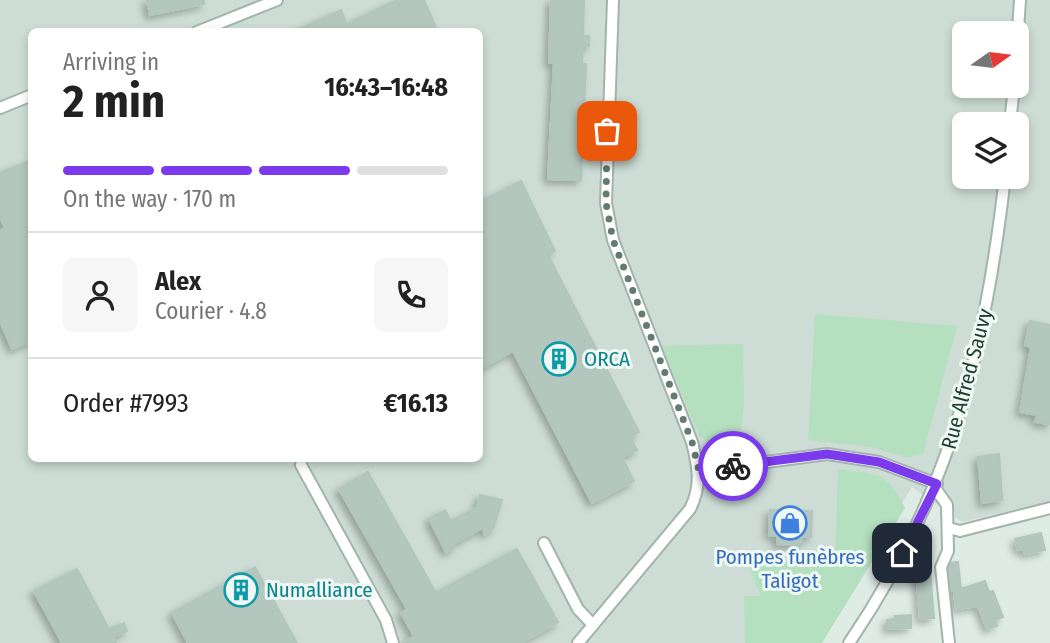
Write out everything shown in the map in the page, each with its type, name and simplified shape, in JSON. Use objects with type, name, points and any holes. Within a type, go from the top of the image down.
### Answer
[{"type":"street","points":[[207,28],[277,0]]},
{"type":"street","points":[[578,643],[690,509],[698,494],[699,471],[692,442],[613,240],[606,203],[613,0]]},
{"type":"street","points":[[1019,21],[1020,0]]},
{"type":"street","points":[[0,108],[28,97]]},
{"type":"street","name":"Rue Alfred Sauvy","points":[[849,643],[891,575],[936,486],[973,374],[994,274],[1004,189]]},
{"type":"street","points":[[699,471],[827,454],[879,462],[936,486],[947,505],[948,551],[941,567],[949,643]]},
{"type":"street","points":[[300,465],[387,620],[393,643]]},
{"type":"street","points":[[948,528],[960,531],[1050,508]]},
{"type":"street","points":[[544,543],[578,609],[593,625]]},
{"type":"shaded area","points":[[0,0],[1050,0],[1050,502],[962,522],[912,487],[816,643],[0,643]]},
{"type":"green space","points":[[815,314],[957,326],[923,454],[907,458],[871,447],[808,440]]},
{"type":"green space","points":[[743,344],[744,402],[739,451],[726,451],[699,436],[662,346]]},
{"type":"green space","points":[[838,469],[879,476],[893,487],[905,508],[822,643],[745,643],[744,596],[761,596],[746,561],[835,561]]},
{"type":"building","points":[[147,0],[204,0],[204,4],[150,15]]},
{"type":"building","points":[[397,0],[424,0],[436,28],[302,28],[341,10],[347,24]]},
{"type":"building","points":[[551,0],[584,0],[583,36],[589,36],[589,46],[583,46],[582,64],[586,64],[581,180],[548,179],[554,63],[549,63]]},
{"type":"building","points":[[28,162],[28,343],[12,349],[0,321],[0,231],[5,228],[0,217],[0,173]]},
{"type":"building","name":"ORCA","points":[[521,181],[555,251],[548,255],[639,432],[630,437],[637,450],[622,457],[634,481],[592,503],[513,351],[483,367],[484,200]]},
{"type":"building","points":[[1030,321],[1050,325],[1050,424],[1035,422],[1037,415],[1020,412],[1031,347],[1025,345]]},
{"type":"building","points":[[999,454],[1002,500],[982,503],[978,457]]},
{"type":"building","points":[[368,472],[436,593],[517,549],[558,622],[521,643],[403,643],[414,636],[401,613],[407,609],[339,489]]},
{"type":"building","points":[[480,495],[502,500],[493,529],[485,534],[482,528],[453,544],[455,547],[446,552],[429,519],[445,510],[451,521],[477,508]]},
{"type":"building","name":"Pompes funèbres Taligot","points":[[770,510],[812,511],[811,537],[802,537],[802,545],[777,544],[777,536],[769,535]]},
{"type":"building","points":[[1041,533],[1045,550],[1025,554],[1024,549],[1018,550],[1015,539]]},
{"type":"building","points":[[929,557],[934,618],[920,619],[915,558]]},
{"type":"building","points":[[958,562],[961,589],[985,581],[989,592],[993,591],[1003,617],[995,620],[997,626],[987,629],[978,606],[956,609],[954,591],[957,590],[951,591],[949,568],[951,563]]},
{"type":"building","name":"Numalliance","points":[[255,567],[297,643],[188,643],[172,613]]},
{"type":"building","points":[[77,569],[109,629],[124,623],[127,631],[113,637],[116,643],[62,643],[34,591]]},
{"type":"building","points":[[911,615],[911,628],[887,629],[887,620],[895,619],[895,616]]},
{"type":"way so far","points":[[607,131],[606,203],[613,240],[692,442],[699,471],[733,466]]},
{"type":"place","name":"ORCA","points":[[559,359]]},
{"type":"place","name":"Pompes funèbres Taligot","points":[[790,523]]},
{"type":"place","name":"Numalliance","points":[[241,590]]},
{"type":"route","points":[[733,466],[827,454],[879,462],[937,484],[902,553]]}]
